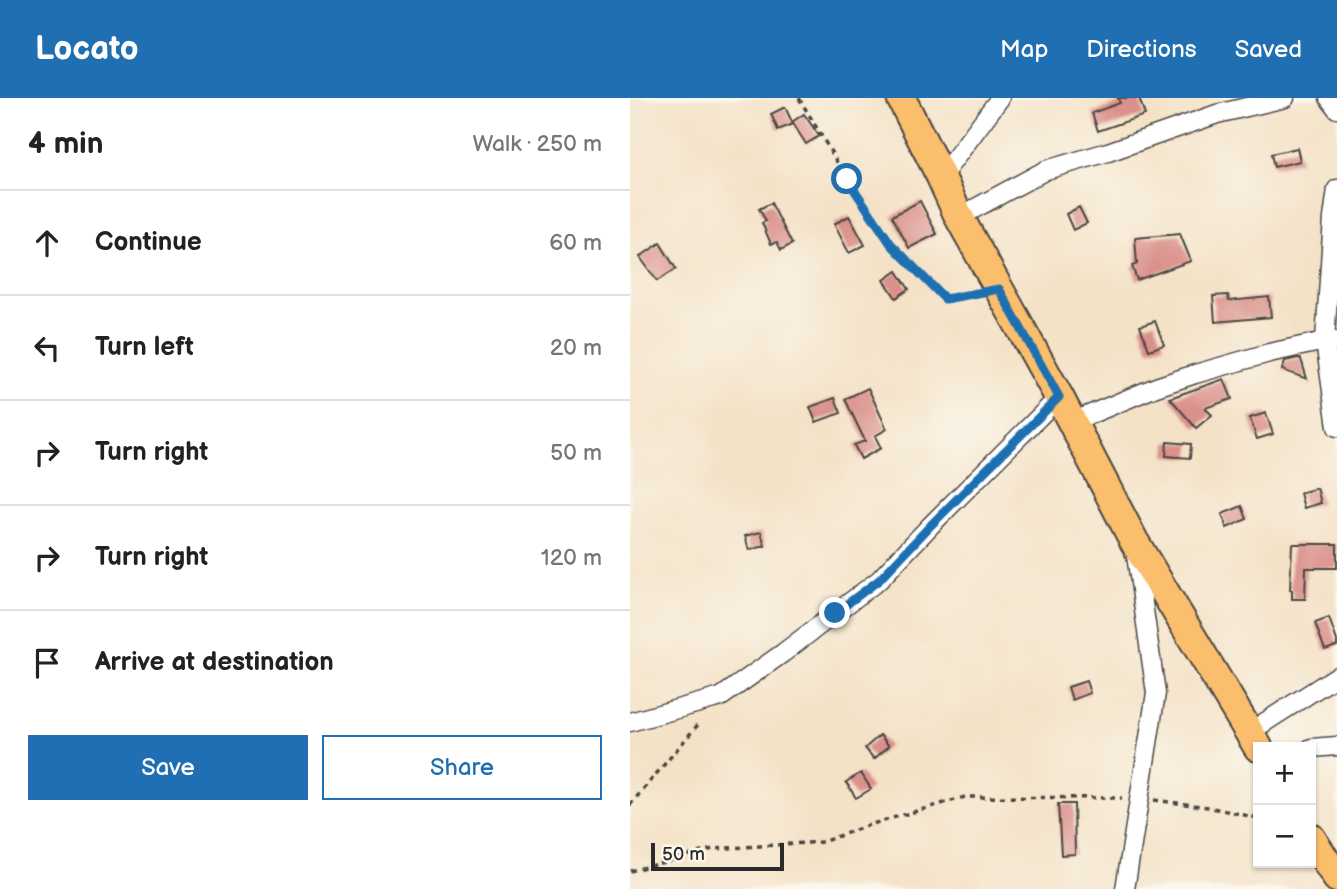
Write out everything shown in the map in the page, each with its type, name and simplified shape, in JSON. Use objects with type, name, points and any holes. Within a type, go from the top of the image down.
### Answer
[{"type":"main road","points":[[901,98],[960,217],[1066,409],[1134,541],[1253,740]]},
{"type":"main road","points":[[1316,846],[1337,878]]},
{"type":"street","points":[[942,177],[1000,98]]},
{"type":"street","points":[[960,217],[1046,170],[1108,152],[1217,114],[1286,98]]},
{"type":"street","points":[[1329,98],[1337,109]]},
{"type":"street","points":[[1337,189],[1333,218],[1331,341],[1337,427]]},
{"type":"street","points":[[630,722],[721,697],[783,653],[879,580],[941,515],[1066,409],[1156,387],[1269,353],[1331,341]]},
{"type":"street","points":[[1125,889],[1156,693],[1134,541]]},
{"type":"street","points":[[1253,740],[1337,676]]},
{"type":"street","points":[[1316,748],[1337,746]]},
{"type":"path","points":[[799,98],[847,179],[891,244],[945,299],[999,289]]},
{"type":"path","points":[[630,805],[721,697]]},
{"type":"path","points":[[630,872],[713,849],[822,842],[872,824],[965,797],[1140,798],[1253,816]]},
{"type":"building","points":[[1118,98],[1139,98],[1145,115],[1098,131],[1092,113],[1120,103]]},
{"type":"building","points":[[785,107],[793,124],[778,130],[771,114]]},
{"type":"building","points":[[804,114],[819,136],[806,144],[792,122]]},
{"type":"building","points":[[1297,148],[1300,161],[1274,167],[1271,154]]},
{"type":"building","points":[[920,201],[937,234],[909,248],[892,216]]},
{"type":"building","points":[[771,203],[792,244],[781,250],[777,242],[771,244],[762,223],[766,221],[759,209]]},
{"type":"building","points":[[1079,207],[1087,223],[1073,230],[1066,214]]},
{"type":"building","points":[[849,216],[865,245],[849,253],[834,224]]},
{"type":"building","points":[[1180,234],[1191,261],[1137,280],[1132,266],[1137,264],[1135,238]]},
{"type":"building","points":[[660,243],[676,269],[657,281],[640,257]]},
{"type":"building","points":[[897,271],[909,289],[896,298],[884,280]]},
{"type":"building","points":[[1228,295],[1229,301],[1269,297],[1271,317],[1215,322],[1213,296]]},
{"type":"building","points":[[1155,321],[1164,345],[1149,350],[1140,326]]},
{"type":"building","points":[[1301,359],[1307,379],[1282,370],[1285,361]]},
{"type":"building","points":[[1224,379],[1232,399],[1205,408],[1212,415],[1196,428],[1170,398]]},
{"type":"building","points":[[868,388],[887,429],[875,436],[881,448],[861,459],[854,445],[865,441],[845,399]]},
{"type":"building","points":[[835,398],[841,413],[816,422],[810,407]]},
{"type":"building","points":[[1266,413],[1273,434],[1257,439],[1250,418]]},
{"type":"building","points":[[1167,442],[1191,444],[1190,458],[1166,456]]},
{"type":"building","points":[[1317,488],[1321,503],[1304,508],[1300,493]]},
{"type":"building","points":[[1242,506],[1247,519],[1227,528],[1222,514]]},
{"type":"building","points":[[761,532],[765,546],[749,550],[745,536]]},
{"type":"building","points":[[1292,544],[1337,544],[1337,568],[1306,568],[1305,599],[1292,599]]},
{"type":"building","points":[[1329,618],[1337,646],[1325,650],[1315,623]]},
{"type":"building","points":[[1086,681],[1090,693],[1072,700],[1068,687]]},
{"type":"building","points":[[880,735],[889,746],[874,759],[865,748]]},
{"type":"building","points":[[861,773],[871,789],[856,798],[846,782]]},
{"type":"building","points":[[1058,804],[1074,804],[1075,854],[1061,855]]},
{"type":"route","points":[[835,613],[879,580],[1059,397],[999,289],[945,299],[891,244],[847,179]]}]
